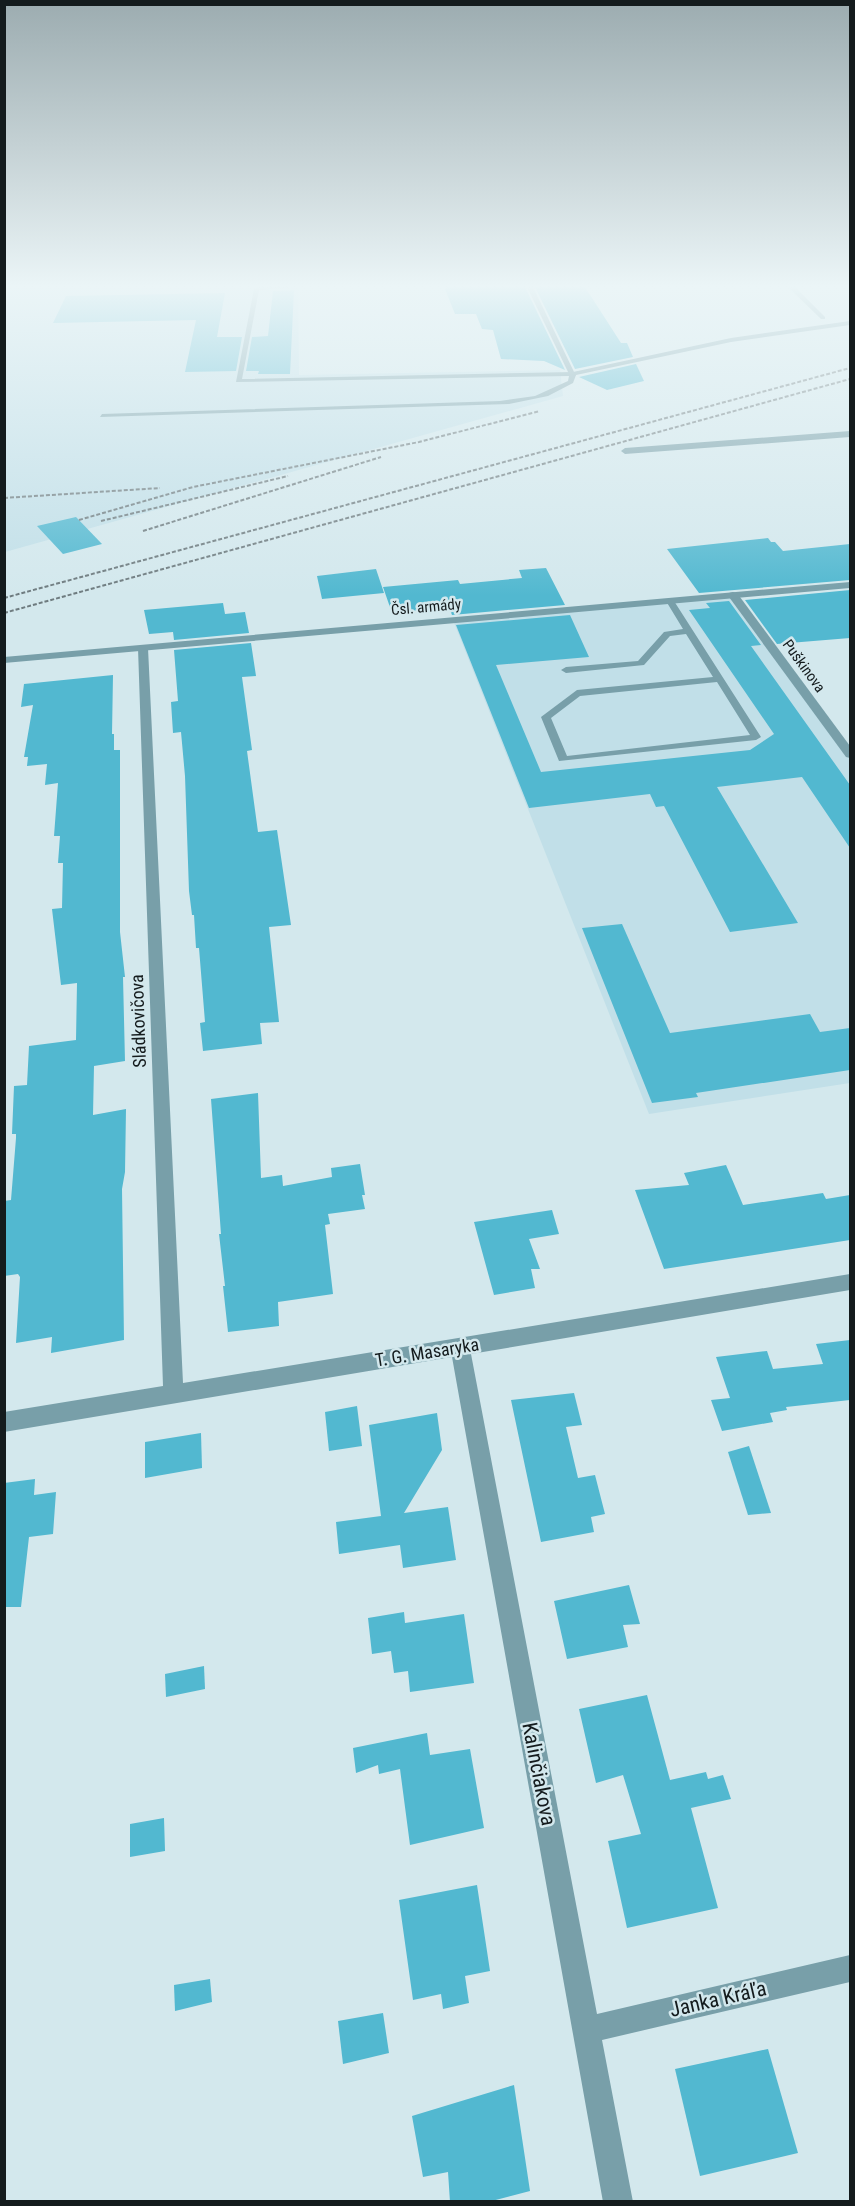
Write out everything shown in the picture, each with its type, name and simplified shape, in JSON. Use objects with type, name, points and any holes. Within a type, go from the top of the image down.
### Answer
[{"type":"street","points":[[625,451],[850,434]]},
{"type":"street","name":"Čsl. armády","points":[[4,660],[850,585]]},
{"type":"street","name":"Puškinova","points":[[734,596],[850,754]]},
{"type":"street","name":"Sládkovičova","points":[[143,648],[173,1393]]},
{"type":"street","name":"T. G. Masaryka","points":[[4,1422],[850,1282]]},
{"type":"street","name":"Kalinčiakova","points":[[460,1347],[618,2202]]},
{"type":"street","name":"Janka Kráľa","points":[[586,2030],[850,1968]]},
{"type":"lane","points":[[102,416],[500,403],[522,401],[557,390]]},
{"type":"lane","points":[[669,601],[689,631],[756,737],[563,759],[546,717],[578,693],[719,679]]},
{"type":"lane","points":[[566,670],[641,663],[667,634],[689,631]]},
{"type":"shaded area","points":[[5,390],[562,390],[563,396],[5,552]]},
{"type":"shaded area","points":[[733,595],[850,754],[850,1083],[649,1114],[453,620]]},
{"type":"building","points":[[76,517],[102,544],[63,554],[37,526]]},
{"type":"building","points":[[768,538],[783,551],[850,544],[850,580],[699,593],[667,549]]},
{"type":"building","points":[[546,568],[565,605],[452,615],[449,607],[392,613],[383,587],[458,580],[460,584],[522,578],[519,570]]},
{"type":"building","points":[[376,569],[384,593],[322,599],[317,576]]},
{"type":"building","points":[[850,590],[850,638],[777,644],[745,600]]},
{"type":"building","points":[[729,601],[761,645],[751,646],[850,785],[850,848],[802,777],[717,787],[798,923],[730,932],[664,806],[656,807],[650,794],[529,808],[456,625],[570,615],[589,657],[496,665],[541,772],[750,750],[774,734],[689,610],[710,608],[706,603]]},
{"type":"building","points":[[223,603],[225,614],[245,612],[249,633],[174,640],[173,632],[149,634],[144,610]]},
{"type":"building","points":[[251,643],[256,676],[242,677],[252,750],[247,751],[258,832],[277,830],[291,925],[269,927],[279,1022],[260,1023],[262,1044],[203,1051],[200,1023],[205,1022],[199,948],[196,948],[194,915],[192,915],[189,891],[181,732],[173,733],[171,702],[178,701],[174,650]]},
{"type":"building","points":[[113,675],[112,734],[114,734],[114,750],[120,750],[120,932],[125,977],[123,977],[125,1061],[94,1066],[93,1115],[126,1109],[125,1172],[122,1189],[124,1340],[51,1353],[52,1337],[16,1343],[20,1277],[18,1274],[4,1276],[4,1201],[11,1200],[16,1138],[16,1134],[12,1134],[14,1086],[27,1085],[29,1046],[76,1040],[77,983],[61,985],[52,909],[62,908],[63,863],[58,863],[60,836],[54,836],[58,783],[45,785],[47,764],[27,766],[28,757],[24,757],[33,705],[21,707],[24,684]]},
{"type":"building","points":[[622,924],[670,1033],[810,1014],[820,1032],[850,1028],[850,1070],[696,1093],[698,1097],[652,1103],[582,928]]},
{"type":"building","points":[[258,1093],[261,1178],[282,1175],[283,1186],[332,1177],[331,1168],[360,1164],[365,1209],[328,1214],[330,1224],[325,1225],[333,1294],[278,1302],[279,1326],[228,1332],[219,1234],[221,1234],[211,1099]]},
{"type":"building","points":[[726,1165],[743,1205],[823,1193],[826,1199],[850,1195],[850,1240],[664,1269],[635,1190],[689,1185],[684,1173]]},
{"type":"building","points":[[552,1210],[559,1234],[529,1239],[540,1269],[531,1269],[535,1288],[494,1295],[474,1222]]},
{"type":"building","points":[[850,1340],[850,1400],[786,1407],[787,1410],[770,1413],[773,1422],[722,1431],[711,1400],[730,1398],[716,1357],[767,1351],[773,1369],[823,1364],[816,1344]]},
{"type":"building","points":[[574,1393],[582,1425],[566,1427],[578,1478],[595,1475],[605,1514],[591,1517],[594,1532],[541,1542],[511,1400]]},
{"type":"building","points":[[357,1406],[362,1446],[329,1451],[325,1412]]},
{"type":"building","points":[[437,1413],[442,1450],[404,1513],[448,1507],[456,1560],[403,1568],[400,1545],[339,1554],[336,1522],[381,1516],[369,1425]]},
{"type":"building","points":[[201,1433],[202,1468],[145,1478],[145,1442]]},
{"type":"building","points":[[749,1446],[771,1513],[748,1515],[728,1452]]},
{"type":"building","points":[[35,1479],[34,1495],[56,1492],[53,1534],[29,1537],[21,1607],[4,1607],[4,1483]]},
{"type":"building","points":[[629,1585],[640,1624],[623,1625],[628,1647],[567,1659],[554,1601]]},
{"type":"building","points":[[404,1612],[405,1623],[464,1614],[474,1683],[410,1692],[408,1671],[394,1673],[391,1651],[372,1654],[368,1618]]},
{"type":"building","points":[[204,1666],[205,1689],[166,1697],[165,1674]]},
{"type":"building","points":[[647,1695],[670,1780],[706,1772],[708,1779],[723,1775],[731,1799],[691,1808],[718,1908],[627,1928],[608,1841],[641,1834],[623,1775],[596,1783],[579,1709]]},
{"type":"building","points":[[427,1733],[430,1755],[470,1749],[484,1828],[410,1845],[400,1769],[379,1774],[378,1765],[356,1773],[353,1748]]},
{"type":"building","points":[[164,1818],[165,1851],[130,1857],[130,1824]]},
{"type":"building","points":[[477,1885],[490,1971],[465,1976],[469,2003],[443,2009],[441,1994],[413,2000],[399,1900]]},
{"type":"building","points":[[210,1979],[212,2002],[175,2011],[174,1985]]},
{"type":"building","points":[[383,2013],[389,2053],[343,2064],[338,2021]]},
{"type":"building","points":[[768,2049],[798,2153],[700,2176],[675,2069]]},
{"type":"building","points":[[514,2085],[530,2191],[488,2202],[450,2202],[448,2172],[423,2177],[412,2116]]},
{"type":"railway","points":[[4,598],[769,390]]},
{"type":"railway","points":[[4,613],[810,390]]},
{"type":"railway","points":[[79,520],[193,487],[419,442],[540,411]]},
{"type":"railway","points":[[143,531],[381,457]]},
{"type":"railway","points":[[101,521],[288,476]]},
{"type":"railway","points":[[4,498],[160,488]]}]
